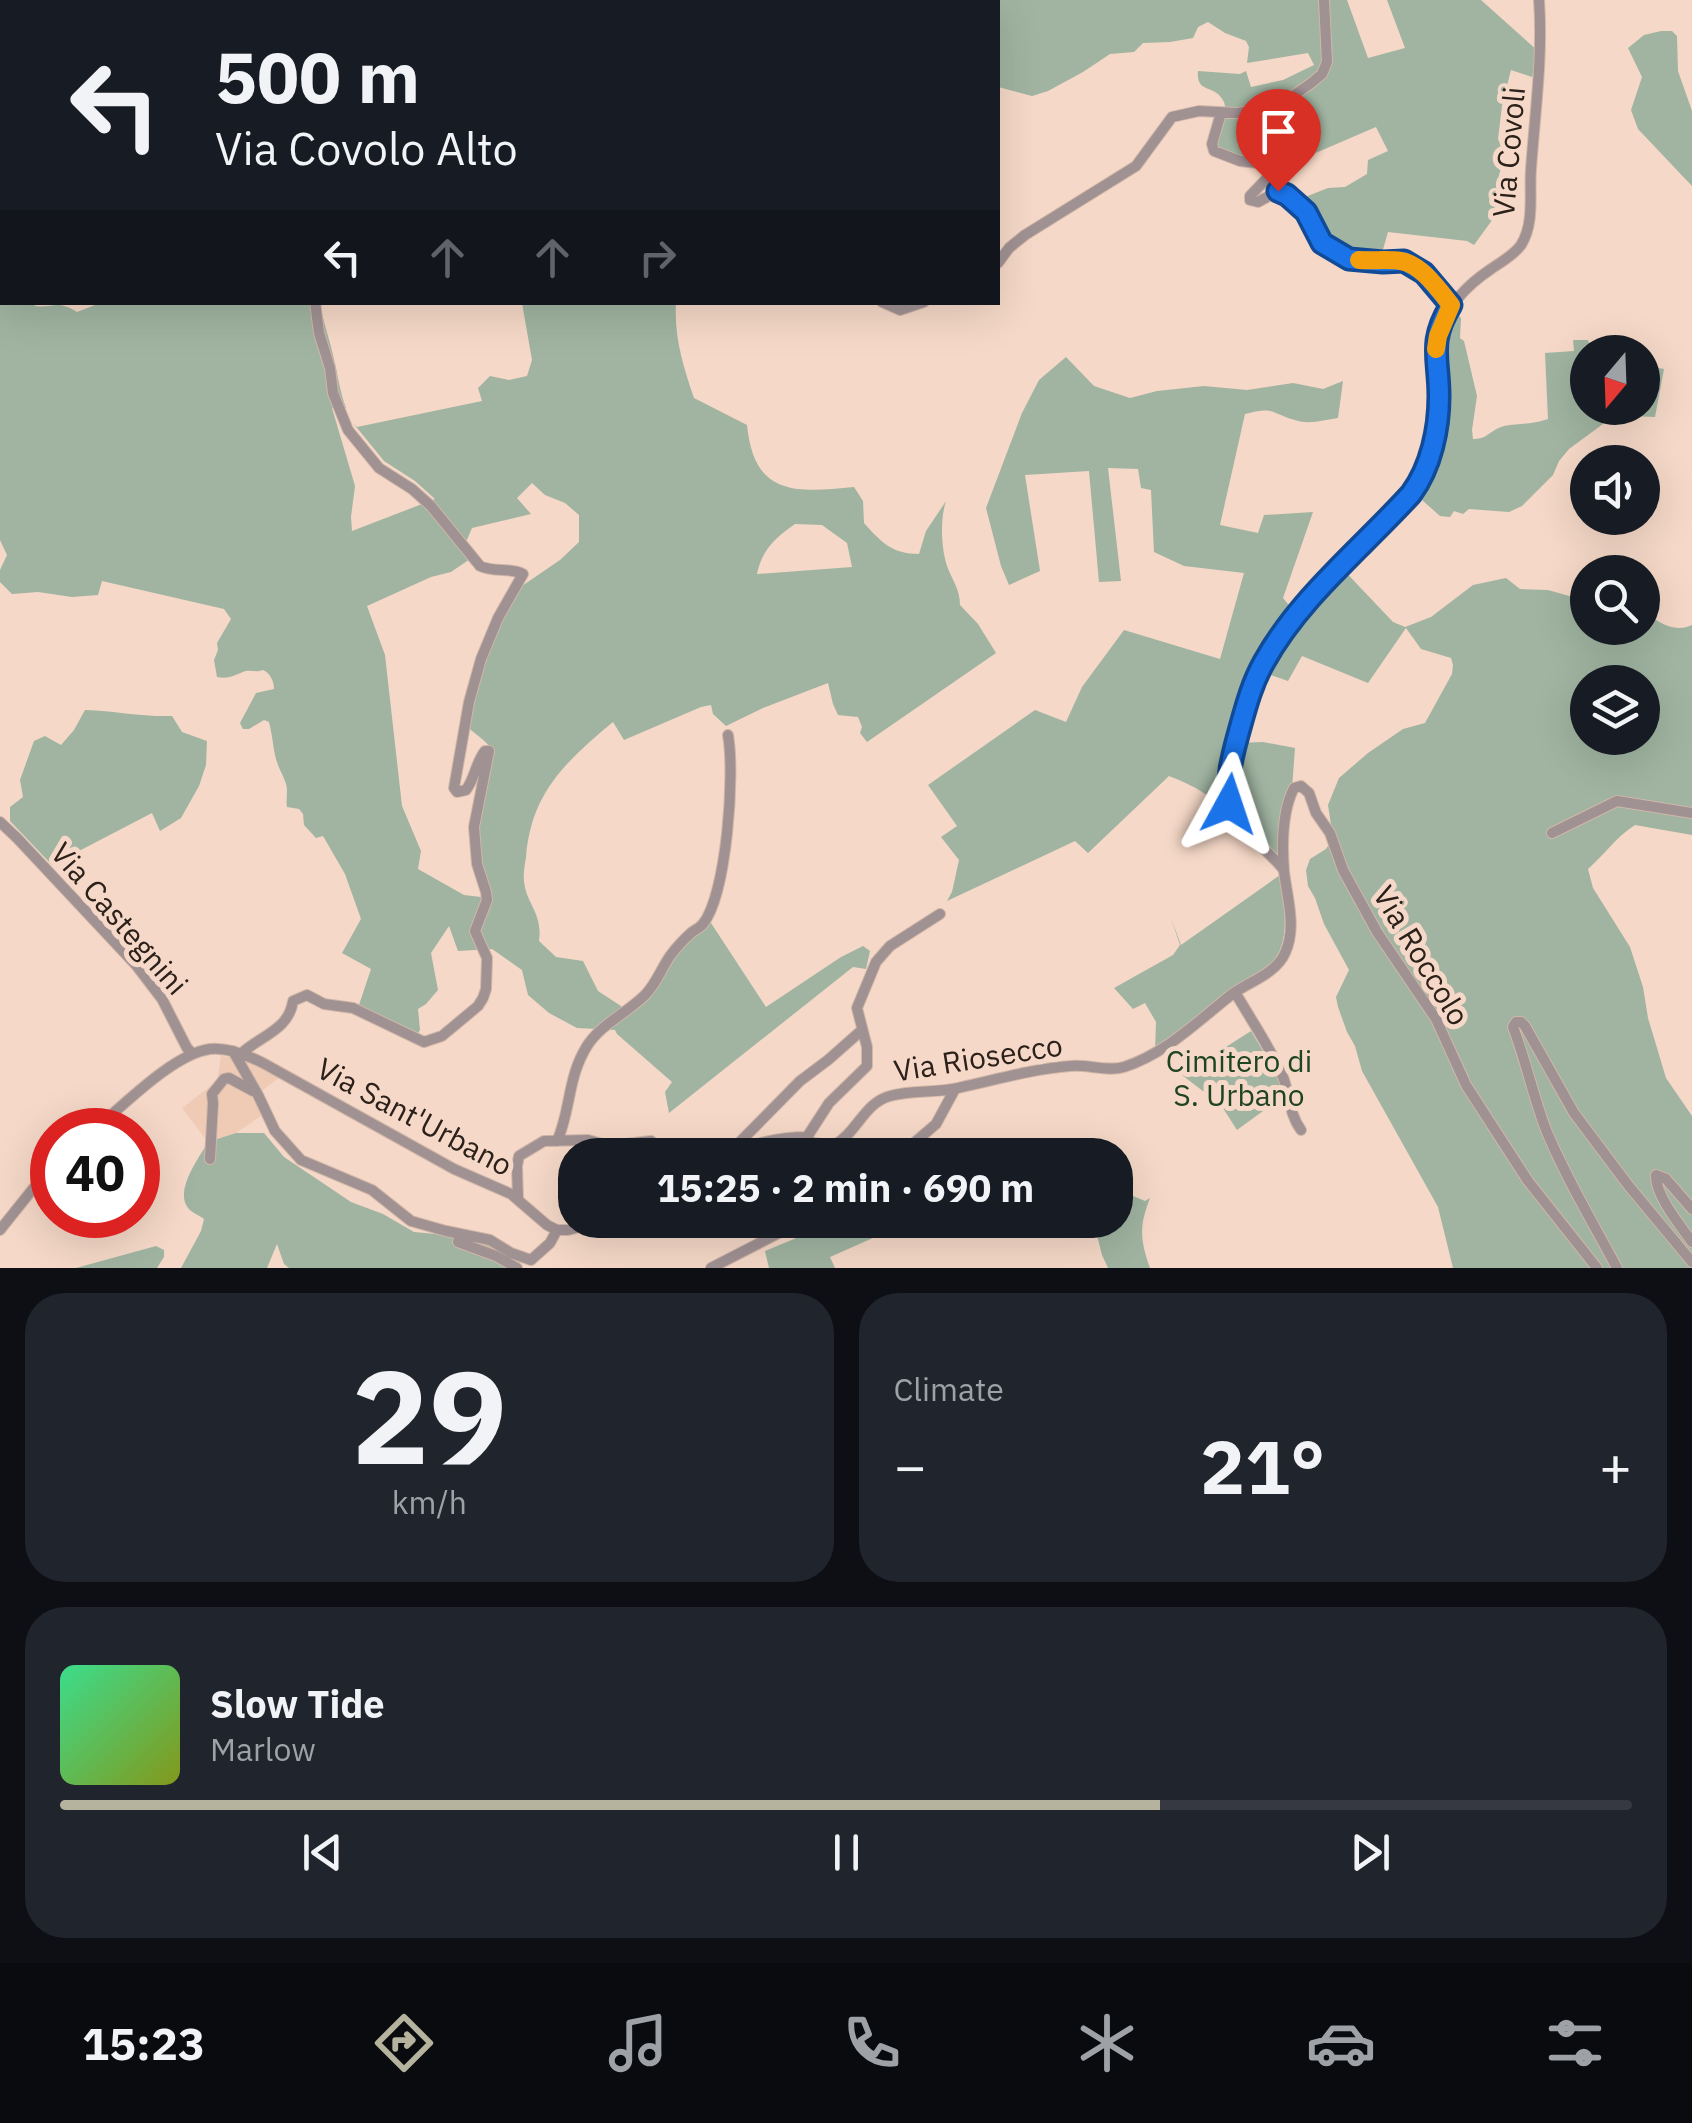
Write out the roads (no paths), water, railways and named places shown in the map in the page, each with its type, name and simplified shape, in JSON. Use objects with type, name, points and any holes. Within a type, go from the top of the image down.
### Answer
[{"type":"street","points":[[1000,257],[1033,230],[1136,166],[1172,117],[1199,111],[1248,112],[1284,102],[1318,77],[1326,67],[1328,55],[1324,0]]},
{"type":"street","name":"Via Covoli","points":[[1284,870],[1241,824],[1229,804],[1233,754],[1248,698],[1263,663],[1292,621],[1411,494],[1424,472],[1438,416],[1435,356],[1445,314],[1482,275],[1518,249],[1526,235],[1539,83],[1539,0]]},
{"type":"street","points":[[1220,113],[1212,144],[1214,151],[1271,167],[1272,173],[1250,200],[1258,202],[1278,191],[1287,195],[1306,212],[1322,243],[1349,259],[1404,261],[1424,273],[1451,305]]},
{"type":"street","points":[[314,305],[333,393],[348,430],[380,468],[412,488],[431,506],[480,566],[523,574],[481,659],[454,788],[457,792],[466,790],[482,754],[488,751],[474,827],[477,864],[487,896],[474,932],[487,958],[486,989],[478,1006],[442,1036],[424,1042],[353,1008],[301,996],[278,1028],[237,1052],[274,1132],[302,1160],[372,1190],[411,1221],[486,1238],[531,1260],[550,1243],[557,1230]]},
{"type":"street","points":[[889,305],[900,310],[915,305]]},
{"type":"street","points":[[518,1199],[519,1156],[544,1142],[557,1141],[571,1083],[589,1042],[644,996],[673,952],[703,924],[712,905],[730,811],[728,735]]},
{"type":"street","name":"Via Roccolo","points":[[1284,870],[1284,824],[1289,799],[1294,788],[1304,787],[1377,932],[1436,1019],[1466,1085],[1528,1182],[1597,1268]]},
{"type":"street","points":[[1552,833],[1617,801],[1692,813]]},
{"type":"street","name":"Via Castegnini","points":[[0,822],[136,965],[162,999],[192,1053]]},
{"type":"street","name":"Via Riosecco","points":[[790,1138],[807,1137],[812,1143],[834,1146],[851,1133],[876,1102],[893,1095],[955,1089],[1063,1066],[1122,1067],[1156,1053],[1282,960],[1291,927],[1284,870]]},
{"type":"street","points":[[807,1137],[829,1103],[866,1068],[868,1056],[858,1006],[878,958],[940,914]]},
{"type":"street","points":[[1235,992],[1274,1058],[1300,1130]]},
{"type":"street","name":"Via Roccolo","points":[[1617,1268],[1548,1135],[1513,1027],[1515,1022],[1525,1027],[1574,1113],[1692,1262]]},
{"type":"street","points":[[742,1138],[800,1081],[862,1030]]},
{"type":"street","name":"Via Sant'Urbano","points":[[192,1053],[210,1049],[237,1052],[273,1068],[454,1169],[518,1199],[557,1230]]},
{"type":"street","points":[[119,1108],[192,1053]]},
{"type":"street","points":[[210,1159],[213,1091],[229,1078],[258,1095]]},
{"type":"street","points":[[920,1138],[936,1124],[955,1089]]},
{"type":"street","points":[[1692,1209],[1666,1178],[1656,1175],[1659,1191],[1692,1242]]},
{"type":"street","points":[[0,1230],[30,1192]]},
{"type":"street","points":[[486,1238],[462,1238],[458,1242],[516,1268]]},
{"type":"street","points":[[711,1268],[769,1238]]},
{"type":"park label","name":"Cimitero di S. Urbano","points":[[1239,1077]]}]
